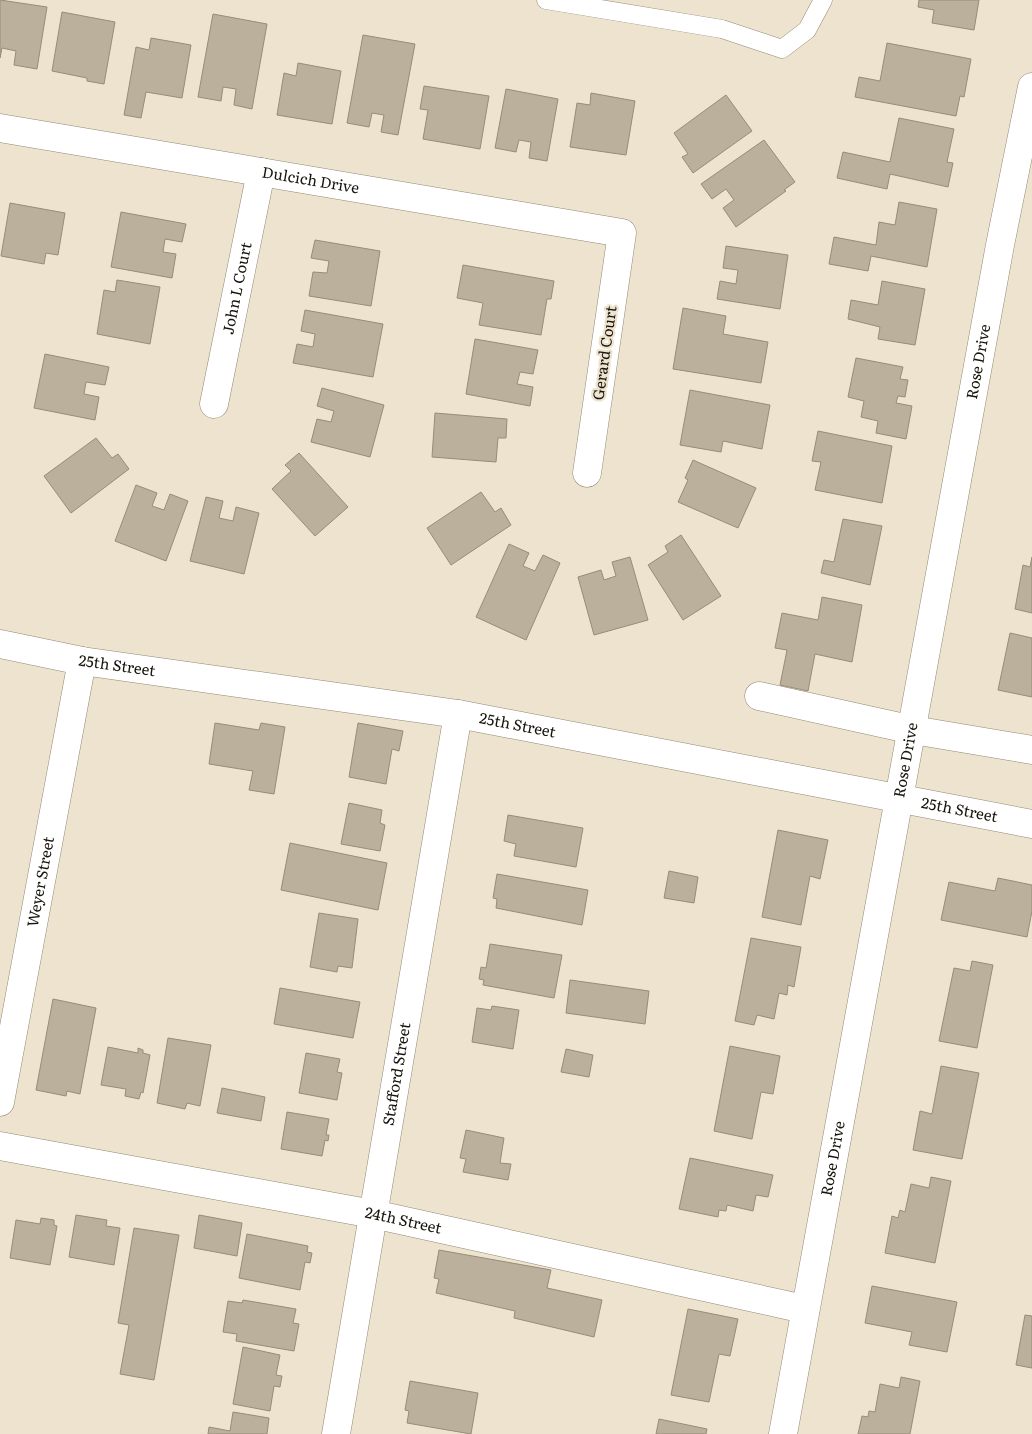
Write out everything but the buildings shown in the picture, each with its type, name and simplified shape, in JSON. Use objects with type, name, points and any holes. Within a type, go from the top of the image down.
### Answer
[{"type":"street","name":"Rose Drive","points":[[783,1434],[804,1309],[898,798],[913,730],[1000,246],[1032,87]]},
{"type":"street","name":"Dulcich Drive","points":[[0,128],[622,233]]},
{"type":"street","name":"John L Court","points":[[214,404],[261,172]]},
{"type":"street","name":"Gerard Court","points":[[587,473],[622,233]]},
{"type":"street","name":"25th Street","points":[[0,644],[82,661],[458,714],[1032,824]]},
{"type":"street","name":"Weyer Street","points":[[0,1102],[82,661]]},
{"type":"street","points":[[759,696],[913,730],[1032,750]]},
{"type":"street","name":"Stafford Street","points":[[336,1434],[458,714]]},
{"type":"street","name":"24th Street","points":[[0,1146],[373,1214],[804,1309]]},
{"type":"lane","points":[[546,0],[722,29],[782,48],[807,30],[823,0]]}]
